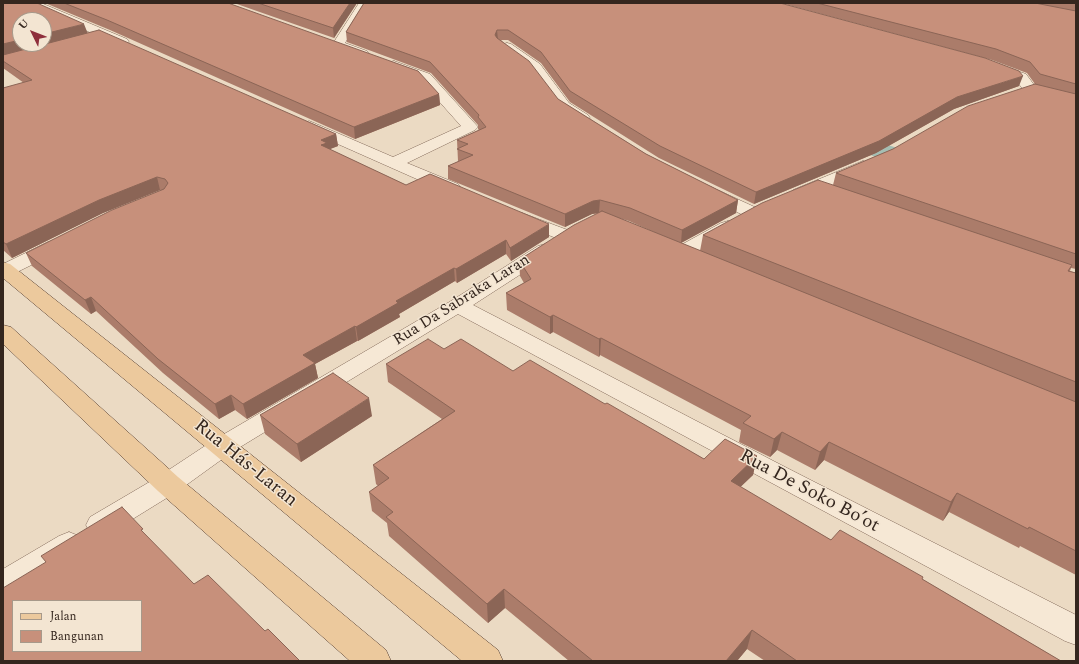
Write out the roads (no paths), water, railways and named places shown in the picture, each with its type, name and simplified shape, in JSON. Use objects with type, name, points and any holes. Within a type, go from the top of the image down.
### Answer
[{"type":"main road","name":"Rua Hás-Laran","points":[[4,269],[486,661]]},
{"type":"main road","points":[[3,332],[168,484],[374,661]]},
{"type":"street","points":[[32,3],[134,47]]},
{"type":"street","points":[[364,3],[334,44],[426,76],[470,127],[393,163]]},
{"type":"street","points":[[78,38],[100,32]]},
{"type":"street","points":[[503,44],[536,67],[564,106],[595,126]]},
{"type":"street","points":[[980,62],[1021,77],[1030,88],[1045,93]]},
{"type":"street","points":[[1016,93],[1030,88]]},
{"type":"street","points":[[299,121],[465,194]]},
{"type":"street","points":[[682,252],[753,213],[876,160]]},
{"type":"street","points":[[699,186],[753,213]]},
{"type":"street","points":[[815,187],[837,195]]},
{"type":"street","name":"Rua Da Sabraka Laran","points":[[3,585],[168,484],[223,446],[458,305],[573,233],[508,212]]},
{"type":"street","points":[[4,269],[73,237]]},
{"type":"street","points":[[648,238],[704,261]]},
{"type":"street","name":"Rua De Soko Bo’ot","points":[[458,305],[1076,631]]},
{"type":"waterway","points":[[835,135],[932,168]]}]
